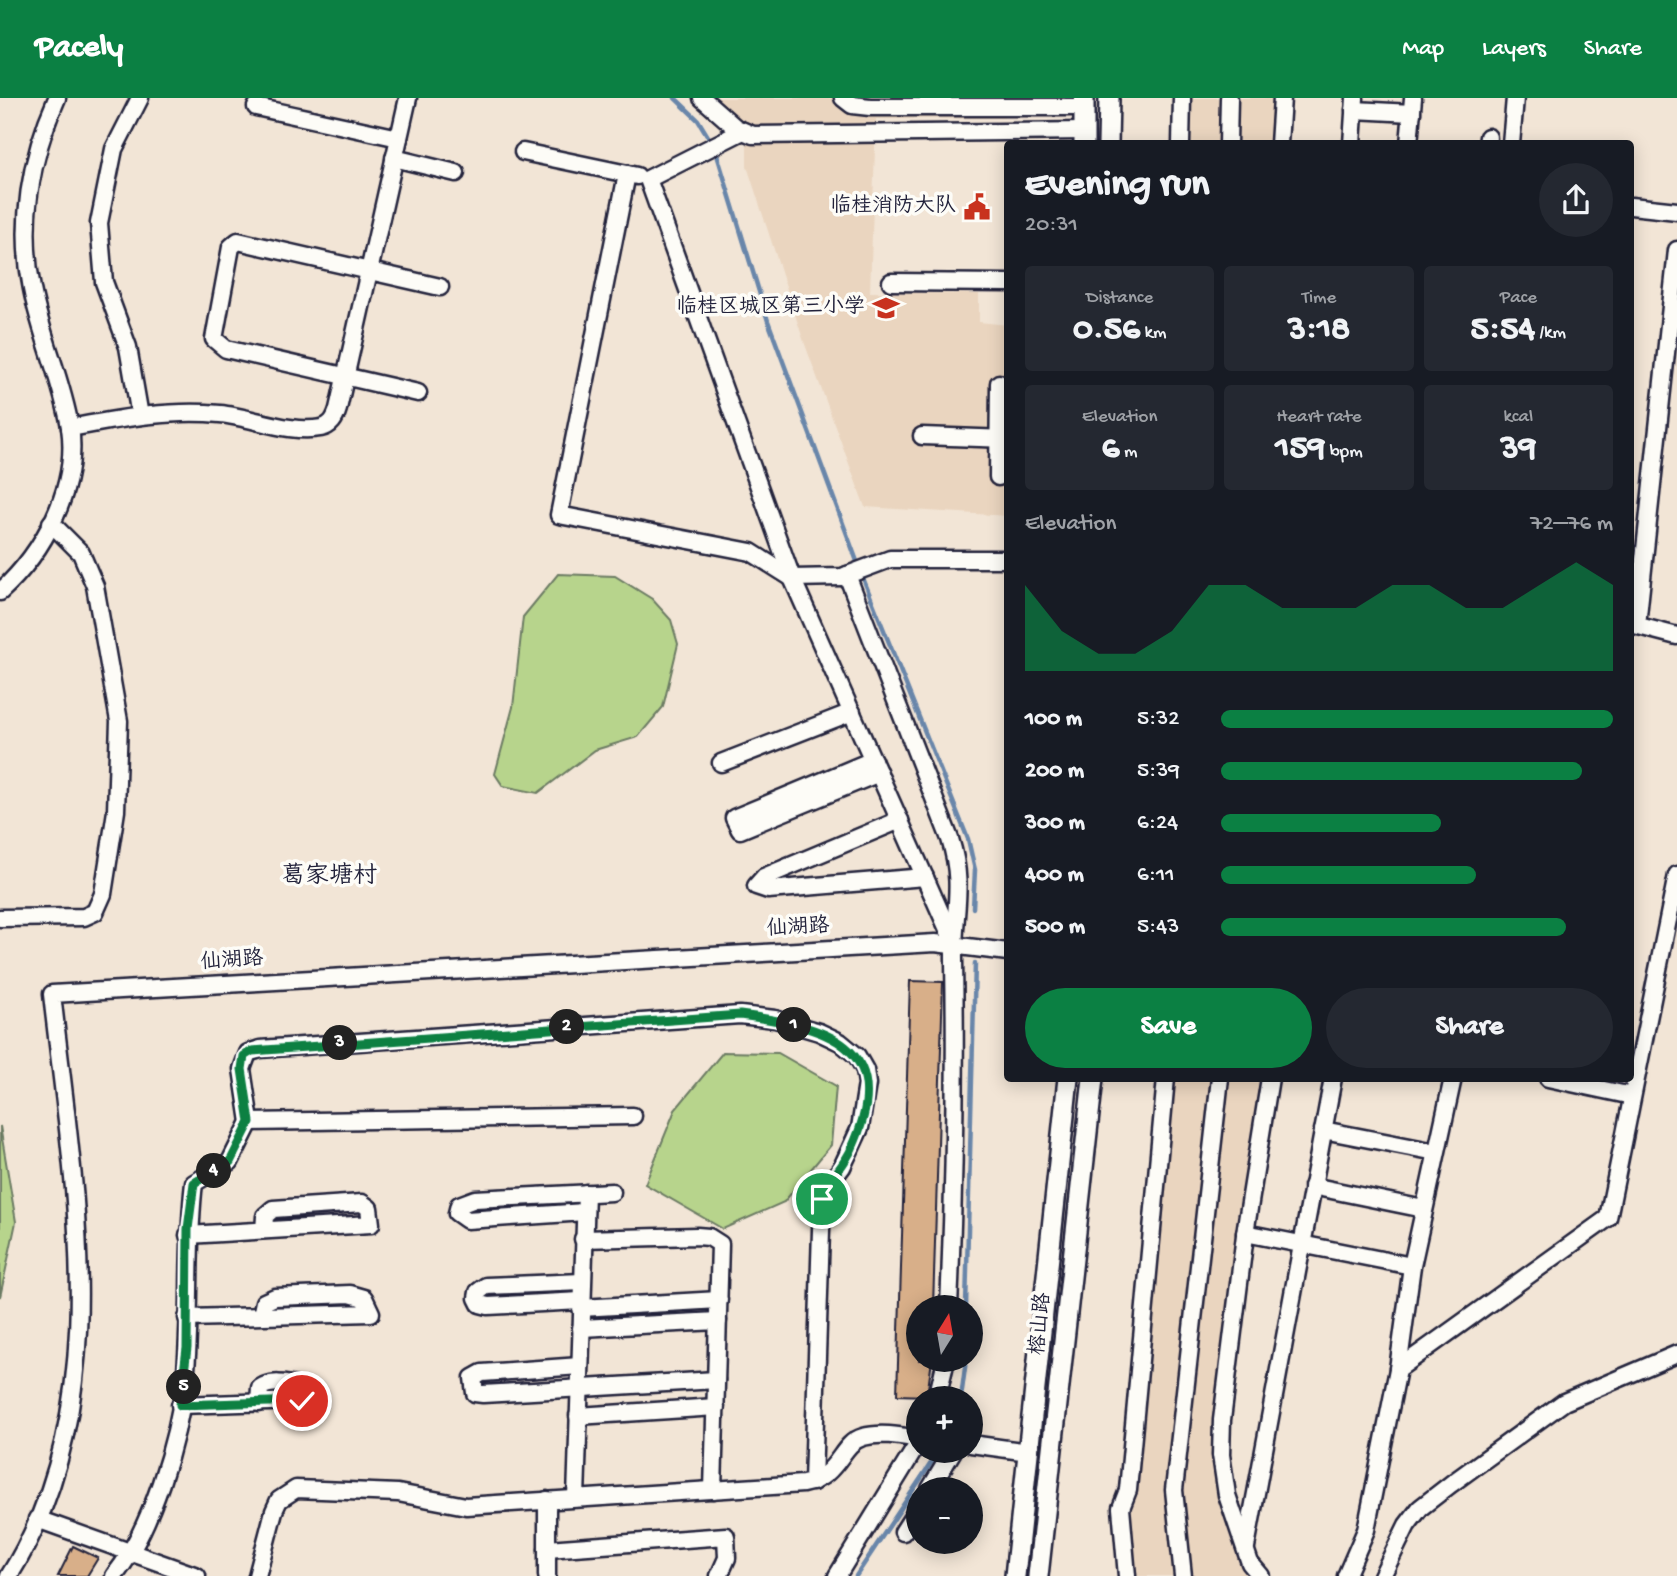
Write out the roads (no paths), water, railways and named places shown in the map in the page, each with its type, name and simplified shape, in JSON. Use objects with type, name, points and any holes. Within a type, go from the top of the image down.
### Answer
[{"type":"main road","points":[[1108,140],[1109,98]]},
{"type":"main road","points":[[1084,103],[1084,137]]},
{"type":"main road","name":"榕山路","points":[[1015,1576],[1068,1082]]},
{"type":"main road","name":"榕山路","points":[[1038,1576],[1093,1082]]},
{"type":"street","points":[[0,592],[35,552],[51,523],[69,473],[70,428],[32,290],[27,246],[32,176],[57,98]]},
{"type":"street","points":[[140,98],[114,149],[99,223],[104,282],[128,347],[140,416]]},
{"type":"street","points":[[70,428],[140,416],[221,414],[304,428],[322,428],[335,417],[408,98]]},
{"type":"street","points":[[702,98],[743,131],[765,135],[1084,137]]},
{"type":"street","points":[[843,98],[847,103],[858,107],[1084,103]]},
{"type":"street","points":[[1181,140],[1182,98]]},
{"type":"street","points":[[1228,140],[1229,98]]},
{"type":"street","points":[[1279,140],[1282,98]]},
{"type":"street","points":[[1511,140],[1515,98]]},
{"type":"street","points":[[1352,140],[1354,104],[1413,106],[1409,140]]},
{"type":"street","points":[[256,107],[399,138]]},
{"type":"street","points":[[523,152],[648,178],[743,131]]},
{"type":"street","points":[[394,158],[456,173]]},
{"type":"street","points":[[627,174],[559,514],[751,552],[792,578],[847,575],[890,559],[1004,559]]},
{"type":"street","points":[[648,178],[792,578],[954,943]]},
{"type":"street","points":[[1634,206],[1677,211]]},
{"type":"street","points":[[418,393],[226,349],[216,343],[214,332],[231,247],[235,243],[246,242],[440,287]]},
{"type":"street","points":[[1677,250],[1634,624],[1677,636]]},
{"type":"street","points":[[891,282],[1004,283]]},
{"type":"street","points":[[998,477],[1003,438],[999,383]]},
{"type":"street","points":[[922,436],[1003,438]]},
{"type":"street","points":[[0,918],[84,917],[95,912],[103,894],[116,810],[119,721],[94,586],[81,553],[51,523]]},
{"type":"street","points":[[847,575],[955,853],[960,886],[954,943],[956,1135],[949,1295]]},
{"type":"street","points":[[721,763],[852,712]]},
{"type":"street","points":[[876,767],[740,830],[734,818],[876,767]]},
{"type":"street","points":[[900,820],[764,877],[756,886],[768,890],[925,877]]},
{"type":"street","points":[[1398,1369],[1608,1218],[1677,874]]},
{"type":"street","name":"仙湖路","points":[[9,1576],[23,1553],[37,1519],[61,1447],[76,1357],[79,1271],[52,994],[954,943],[1004,954]]},
{"type":"street","points":[[987,948],[1004,945]]},
{"type":"street","points":[[114,1576],[131,1555],[158,1493],[180,1405],[185,1380],[188,1235],[194,1183],[230,1162],[250,1122],[243,1062],[247,1053],[260,1049],[740,1015],[808,1028],[840,1042],[857,1056],[865,1070],[866,1104],[852,1150],[822,1199],[813,1482]]},
{"type":"street","points":[[1127,1576],[1121,1508],[1128,1490],[1166,1082]]},
{"type":"street","points":[[1182,1576],[1174,1490],[1220,1082]]},
{"type":"street","points":[[1261,1576],[1250,1563],[1227,1495],[1221,1455],[1222,1420],[1245,1233],[1269,1082]]},
{"type":"street","points":[[1245,1549],[1331,1082]]},
{"type":"street","points":[[1346,1576],[1366,1530],[1398,1369],[1412,1265],[1452,1082]]},
{"type":"street","points":[[1567,1082],[1632,1096]]},
{"type":"street","points":[[250,1122],[633,1116]]},
{"type":"street","points":[[1323,1130],[1436,1152]]},
{"type":"street","points":[[1312,1186],[1424,1209]]},
{"type":"street","points":[[585,1212],[467,1220],[457,1213],[459,1205],[475,1199],[612,1192]]},
{"type":"street","points":[[576,1498],[586,1193]]},
{"type":"street","points":[[188,1235],[371,1224],[370,1214],[362,1203],[273,1209],[265,1216],[264,1230]]},
{"type":"street","points":[[1245,1233],[1412,1265]]},
{"type":"street","points":[[583,1239],[712,1238],[720,1244],[713,1490]]},
{"type":"street","points":[[582,1282],[485,1286],[478,1292],[477,1298],[480,1304],[488,1306],[719,1300]]},
{"type":"street","points":[[187,1318],[261,1316],[275,1315],[371,1313],[364,1298],[350,1294],[267,1299],[261,1316]]},
{"type":"street","points":[[581,1328],[718,1321]]},
{"type":"street","points":[[1382,1576],[1413,1517],[1451,1484],[1564,1402],[1677,1354]]},
{"type":"street","points":[[580,1366],[482,1373],[471,1382],[475,1393],[483,1394],[716,1381]]},
{"type":"street","points":[[180,1405],[259,1402]]},
{"type":"street","points":[[578,1416],[716,1407]]},
{"type":"street","points":[[257,1576],[274,1511],[279,1500],[296,1489],[398,1493],[466,1506],[813,1482],[828,1475],[850,1446],[861,1438],[876,1435],[906,1438]]},
{"type":"street","points":[[983,1446],[1029,1452]]},
{"type":"street","points":[[837,1576],[906,1462]]},
{"type":"street","points":[[547,1500],[547,1576]]},
{"type":"street","points":[[37,1519],[131,1555],[197,1576]]},
{"type":"street","points":[[903,1532],[906,1527]]},
{"type":"street","points":[[547,1549],[726,1536],[727,1558],[719,1576]]},
{"type":"waterway","points":[[675,98],[698,120],[715,148],[768,321],[858,564]]},
{"type":"waterway","points":[[863,578],[968,839],[975,870],[973,908]]},
{"type":"waterway","points":[[966,1295],[975,963]]},
{"type":"waterway","points":[[963,1386],[964,1372]]},
{"type":"waterway","points":[[856,1576],[931,1463]]},
{"type":"place","name":"临桂消防大队","points":[[977,207]]},
{"type":"place","name":"临桂区城区第三小学","points":[[886,308]]},
{"type":"district","name":"葛家塘村","points":[[329,877]]}]
